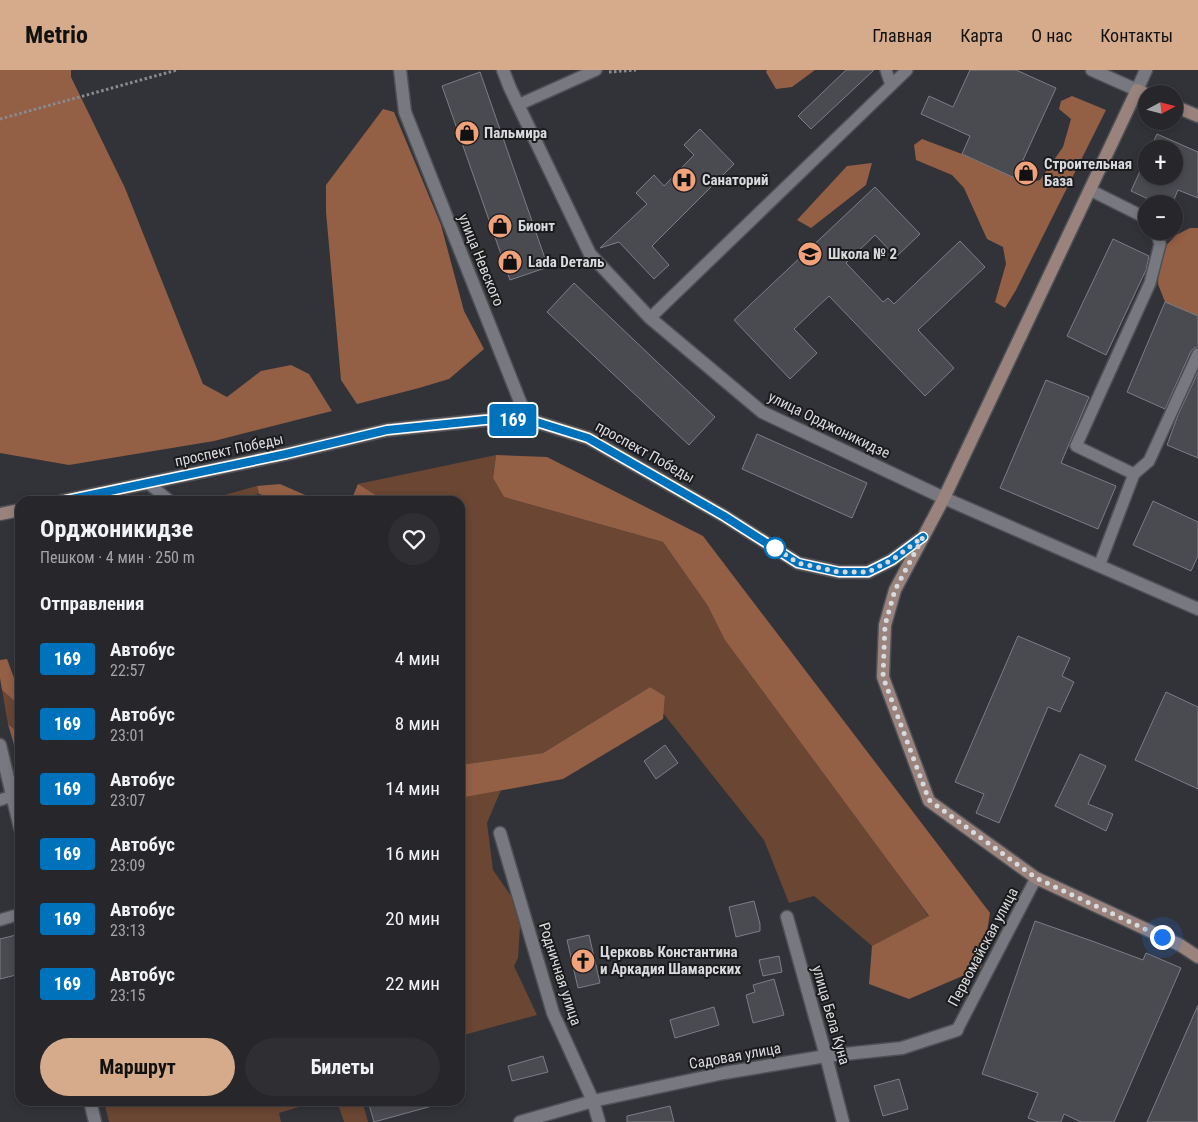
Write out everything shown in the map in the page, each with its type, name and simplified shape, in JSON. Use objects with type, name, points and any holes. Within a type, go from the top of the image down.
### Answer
[{"type":"street","name":"улица Невского","points":[[400,70],[405,112],[527,419]]},
{"type":"street","name":"улица Орджоникидзе","points":[[503,70],[590,254],[650,318],[762,412],[944,498],[1198,609]]},
{"type":"street","points":[[1092,70],[1138,90]]},
{"type":"street","points":[[1143,85],[1146,70]]},
{"type":"street","points":[[1138,100],[1090,190],[944,498],[895,590],[885,625],[883,677],[929,800],[1036,878],[1180,945],[1198,957]]},
{"type":"street","points":[[1183,110],[1198,116]]},
{"type":"street","name":"проспект Победы","points":[[88,496],[286,454],[387,430],[485,420],[527,419],[588,438],[724,516],[798,563],[839,572],[868,572],[892,560],[923,537]]},
{"type":"street","points":[[0,514],[15,511]]},
{"type":"street","points":[[0,745],[6,798],[15,817]]},
{"type":"street","name":"Родничная улица","points":[[500,833],[553,1013],[594,1101],[599,1122]]},
{"type":"street","name":"улица Бела Куна","points":[[787,917],[843,1122]]},
{"type":"street","name":"Садовая улица","points":[[520,1122],[594,1101],[724,1073],[826,1056],[902,1048],[957,1030]]},
{"type":"street","points":[[91,1106],[95,1122]]},
{"type":"lane","points":[[518,105],[596,70]]},
{"type":"lane","points":[[886,70],[892,85]]},
{"type":"lane","points":[[650,318],[907,70]]},
{"type":"lane","points":[[1090,190],[1138,214]]},
{"type":"lane","points":[[1134,474],[1076,446],[1150,283],[1160,244],[1159,240]]},
{"type":"lane","points":[[1099,566],[1134,474],[1148,461],[1198,354]]},
{"type":"lane","points":[[149,484],[164,496]]},
{"type":"lane","name":"Первомайская улица","points":[[957,1030],[1036,878]]},
{"type":"lane","points":[[0,920],[15,916]]},
{"type":"path","points":[[0,119],[177,70]]},
{"type":"shaded area","points":[[0,70],[71,70],[71,77],[125,188],[203,384],[227,397],[261,371],[291,365],[309,374],[332,411],[214,441],[69,465],[0,453]]},
{"type":"shaded area","points":[[767,70],[815,70],[792,87],[776,89],[766,72]]},
{"type":"shaded area","points":[[1072,96],[1106,110],[1016,290],[1005,308],[995,302],[1006,264],[1003,247],[987,239],[964,188],[952,175],[916,160],[914,145],[922,139],[962,154],[1026,183],[1040,180],[1063,147],[1071,119],[1059,109],[1061,101]]},
{"type":"shaded area","points":[[383,109],[394,112],[441,225],[464,311],[484,349],[449,379],[357,404],[341,380],[326,212],[326,185]]},
{"type":"shaded area","points":[[872,163],[866,185],[811,228],[797,220],[847,166]]},
{"type":"shaded area","points":[[1190,228],[1198,228],[1198,316],[1165,302],[1158,284],[1162,250],[1171,240],[1183,240],[1183,232]]},
{"type":"shaded area","points":[[496,455],[493,477],[504,497],[663,542],[929,917],[872,946],[814,896],[789,903],[764,840],[663,713],[665,696],[650,687],[543,753],[465,764],[465,496],[377,496],[358,484]]},
{"type":"shaded area","points":[[496,455],[547,457],[703,536],[990,913],[981,968],[909,999],[869,984],[872,946],[929,916],[725,640],[708,606],[663,542],[504,497],[493,478]]},
{"type":"shaded area","points":[[280,484],[308,496],[266,496],[259,494],[257,486]]},
{"type":"shaded area","points":[[358,484],[377,496],[353,496]]},
{"type":"shaded area","points":[[257,486],[259,494],[252,496],[221,496]]},
{"type":"shaded area","points":[[7,659],[15,681],[15,702],[2,690],[0,660]]},
{"type":"shaded area","points":[[650,687],[665,696],[663,719],[563,779],[465,797],[465,764],[543,753]]},
{"type":"shaded area","points":[[2,690],[15,702],[15,730],[8,724]]},
{"type":"shaded area","points":[[8,724],[15,730],[15,748]]},
{"type":"shaded area","points":[[501,790],[487,823],[493,870],[511,896],[520,926],[518,958],[514,966],[537,1015],[465,1035],[465,797]]},
{"type":"shaded area","points":[[105,1106],[302,1106],[279,1113],[281,1122],[109,1122]]},
{"type":"shaded area","points":[[339,1106],[363,1106],[368,1122],[344,1122]]},
{"type":"building","points":[[846,70],[874,70],[811,129],[798,116]]},
{"type":"building","points":[[970,70],[1016,70],[1056,88],[1023,160],[1034,165],[1026,183],[962,154],[970,136],[921,114],[929,96],[953,107]]},
{"type":"building","points":[[480,72],[548,267],[510,280],[442,86]]},
{"type":"building","points":[[700,129],[734,164],[652,246],[669,265],[654,279],[619,242],[600,248],[647,204],[636,193],[654,175],[664,186],[694,155],[684,145]]},
{"type":"building","points":[[1157,134],[1171,140],[1154,140]]},
{"type":"building","points":[[1183,145],[1198,152],[1198,198],[1178,190],[1176,195],[1140,195],[1131,191],[1138,176],[1138,185],[1183,185]]},
{"type":"building","points":[[875,187],[920,234],[896,257],[875,235],[846,263],[883,302],[888,298],[894,304],[960,241],[985,267],[918,330],[954,368],[925,396],[829,296],[794,329],[817,353],[790,379],[734,320]]},
{"type":"building","points":[[1113,239],[1149,256],[1146,270],[1106,355],[1067,336]]},
{"type":"building","points":[[574,283],[715,417],[689,445],[547,312]]},
{"type":"building","points":[[1165,302],[1198,316],[1198,347],[1191,351],[1165,409],[1127,392]]},
{"type":"building","points":[[1198,372],[1198,458],[1167,445],[1178,415]]},
{"type":"building","points":[[1046,380],[1089,397],[1061,463],[1116,486],[1098,529],[1000,488]]},
{"type":"building","points":[[757,434],[867,483],[852,518],[742,469]]},
{"type":"building","points":[[1153,501],[1198,522],[1198,556],[1191,571],[1133,545]]},
{"type":"building","points":[[1018,636],[1070,658],[1062,676],[1074,682],[1060,712],[1048,707],[999,823],[976,813],[984,794],[955,782]]},
{"type":"building","points":[[1166,692],[1198,707],[1198,789],[1135,760]]},
{"type":"building","points":[[665,745],[678,763],[656,779],[644,761]]},
{"type":"building","points":[[1080,754],[1106,766],[1088,804],[1113,814],[1106,831],[1055,806]]},
{"type":"building","points":[[754,901],[760,931],[736,937],[729,907]]},
{"type":"building","points":[[1035,921],[1143,960],[1146,953],[1181,968],[1114,1122],[1081,1122],[1064,1114],[1061,1122],[1039,1122],[1028,1118],[1038,1093],[982,1074]]},
{"type":"building","points":[[15,935],[15,975],[0,979],[0,939]]},
{"type":"building","name":"Церковь Константина и Аркадия Шамарских","points":[[589,935],[600,983],[578,988],[567,940]]},
{"type":"building","points":[[779,956],[782,972],[763,976],[759,960]]},
{"type":"building","points":[[774,979],[784,1015],[753,1023],[746,995],[755,992],[753,985]]},
{"type":"building","points":[[1198,1005],[1198,1122],[1147,1122]]},
{"type":"building","points":[[714,1007],[719,1025],[675,1038],[670,1020]]},
{"type":"building","points":[[543,1056],[548,1072],[512,1081],[508,1066]]},
{"type":"building","points":[[899,1079],[908,1109],[883,1116],[874,1086]]},
{"type":"building","points":[[369,1106],[432,1106],[374,1122]]},
{"type":"building","points":[[670,1106],[674,1122],[627,1122],[627,1116]]},
{"type":"bus line","name":"169","points":[[88,496],[286,454],[387,430],[485,420],[527,419],[588,438],[659,477],[798,563],[839,572],[868,572],[892,560],[923,537]]},
{"type":"place","name":"Пальмира","points":[[467,133]]},
{"type":"place","name":"Строительная База","points":[[1026,173]]},
{"type":"place","name":"Санаторий","points":[[684,180]]},
{"type":"place","name":"Бионт","points":[[500,226]]},
{"type":"place","name":"Школа № 2","points":[[810,254]]},
{"type":"place","name":"Lada Dеталь","points":[[510,262]]},
{"type":"place","name":"Церковь Константина и Аркадия Шамарских","points":[[583,961]]},
{"type":"route","points":[[775,548],[769,544],[798,563],[839,572],[868,572],[892,560],[923,537],[895,590],[885,625],[883,677],[929,800],[1036,878],[1162,937]]}]
